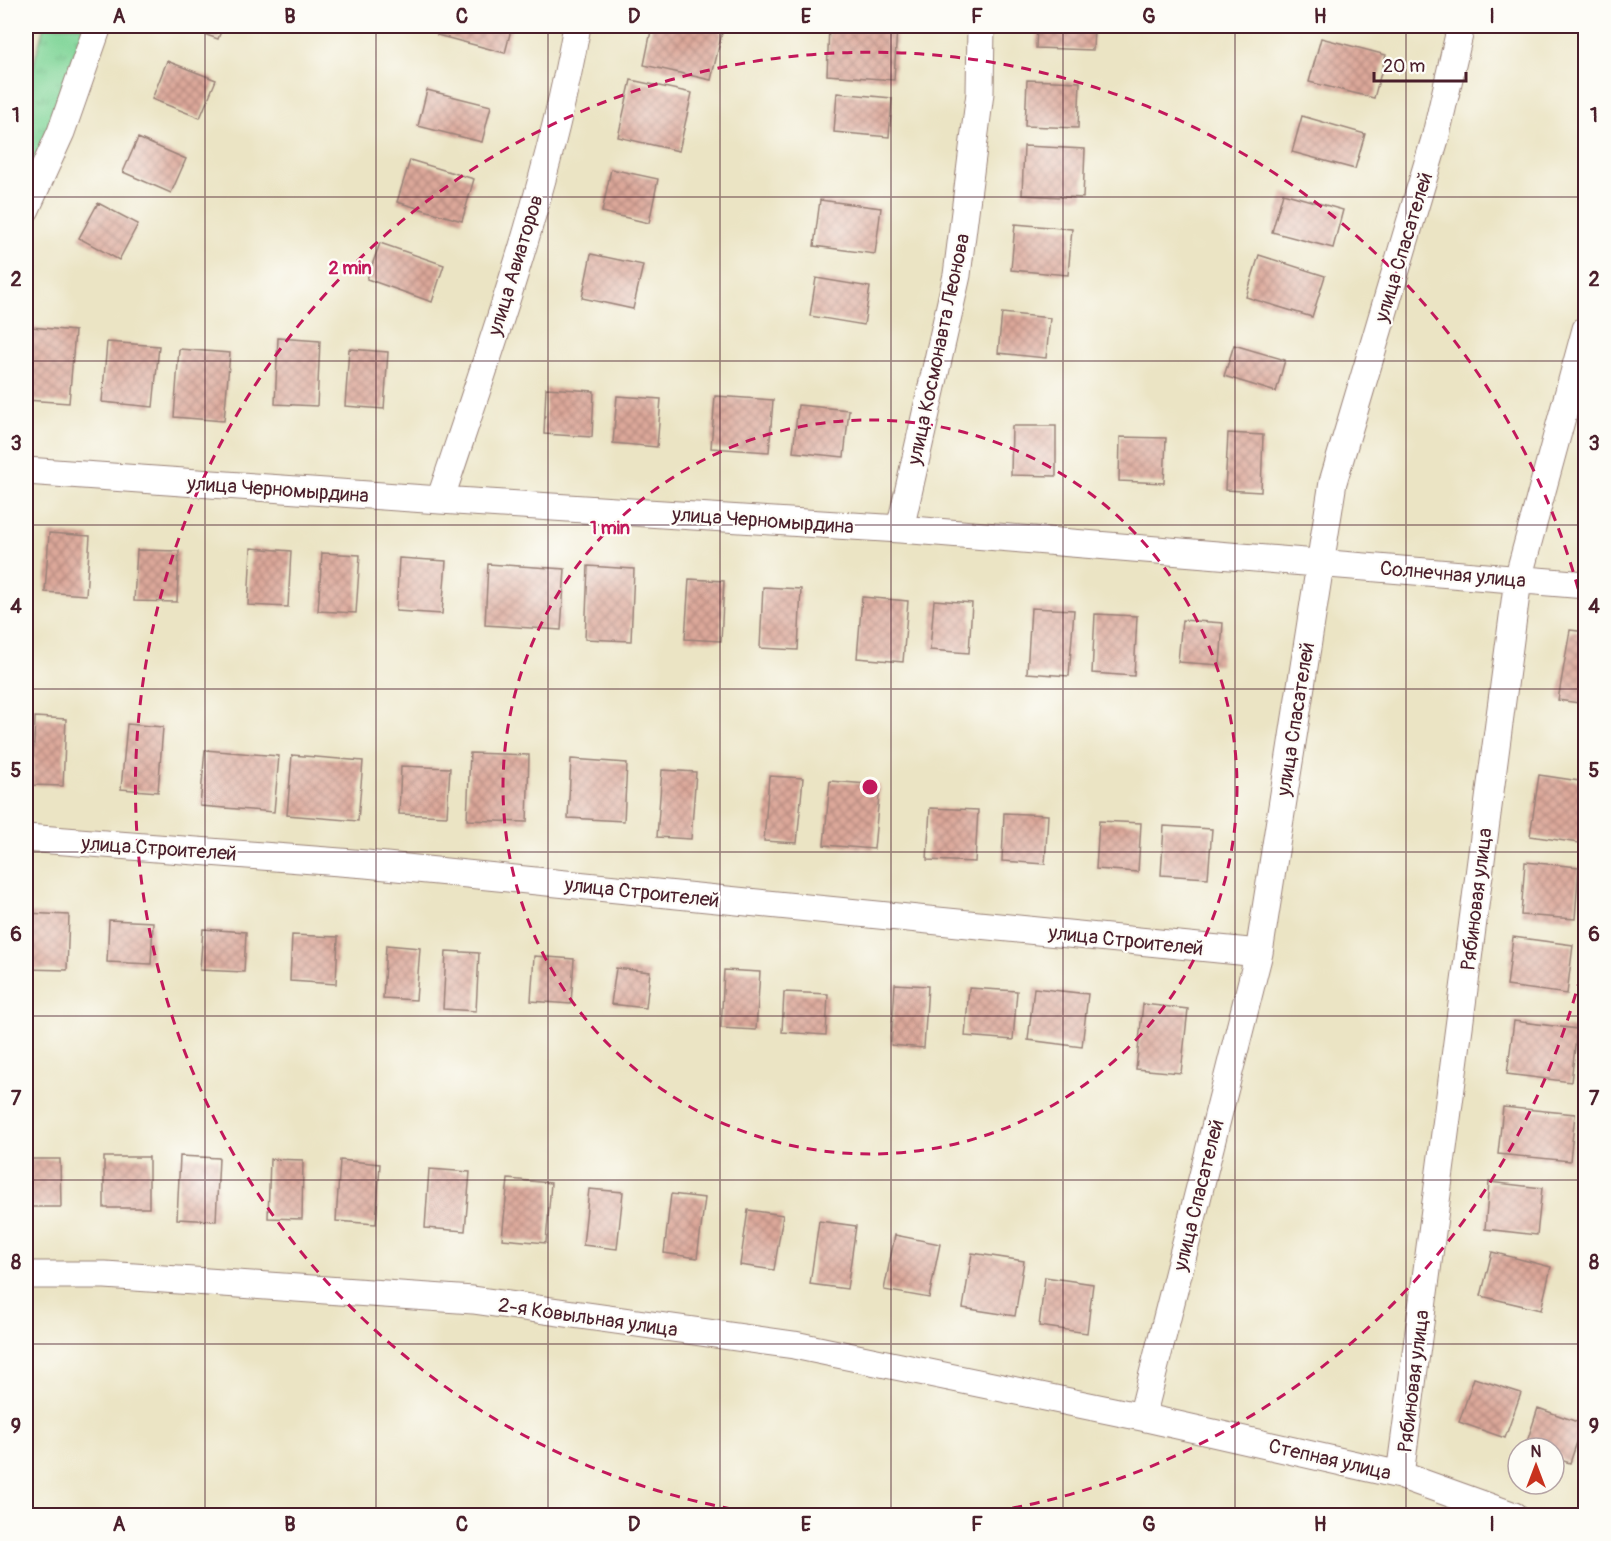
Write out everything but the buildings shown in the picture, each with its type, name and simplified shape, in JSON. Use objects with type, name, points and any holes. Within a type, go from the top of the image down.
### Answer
[{"type":"street","points":[[26,209],[61,132],[98,26]]},
{"type":"street","name":"улица Авиаторов","points":[[440,500],[519,261],[566,89],[577,26]]},
{"type":"street","name":"улица Космонавта Леонова","points":[[900,529],[957,275],[980,93],[981,26]]},
{"type":"street","name":"улица Спасателей","points":[[1142,1417],[1259,953],[1333,482],[1435,139],[1461,26]]},
{"type":"street","name":"Рябиновая улица","points":[[1400,1475],[1518,579],[1586,329]]},
{"type":"street","name":"улица Черномырдина","points":[[26,471],[900,529],[1320,563]]},
{"type":"street","name":"Солнечная улица","points":[[1320,563],[1586,585]]},
{"type":"street","name":"улица Строителей","points":[[26,838],[366,864],[1259,953]]},
{"type":"street","name":"2-я Ковыльная улица","points":[[26,1275],[105,1275],[473,1300],[794,1345],[1142,1417]]},
{"type":"street","name":"Степная улица","points":[[1142,1417],[1400,1475],[1514,1515]]},
{"type":"green space","points":[[44,26],[85,26],[35,163],[26,181],[26,91]]}]
